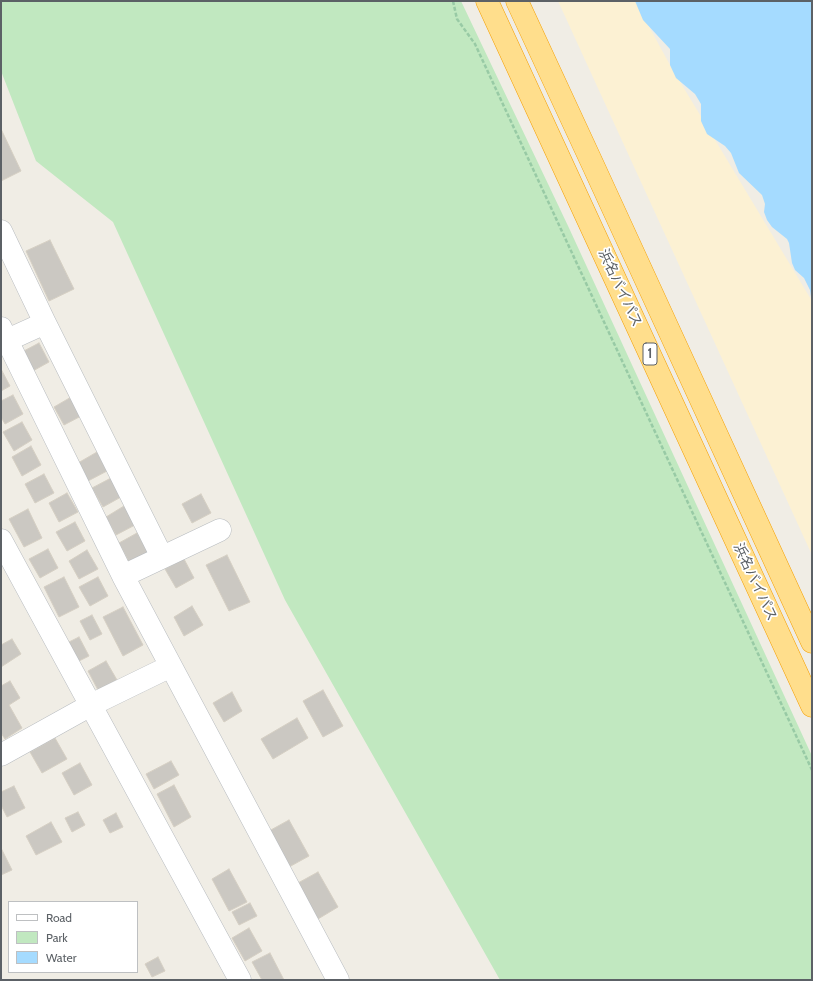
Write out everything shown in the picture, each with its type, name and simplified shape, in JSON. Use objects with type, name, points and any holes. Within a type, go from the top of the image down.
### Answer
[{"type":"highway","name":"浜名バイパス","points":[[487,1],[812,706]]},
{"type":"highway","name":"浜名バイパス","points":[[517,1],[594,165],[812,642]]},
{"type":"street","points":[[1,231],[45,323],[162,557]]},
{"type":"street","points":[[45,323],[3,337],[123,576],[338,980]]},
{"type":"street","points":[[123,576],[220,530]]},
{"type":"street","points":[[1,540],[240,980]]},
{"type":"street","points":[[1,755],[91,706],[171,666]]},
{"type":"path","points":[[453,1],[457,19],[475,44],[812,770]]},
{"type":"green space","points":[[1,1],[461,1],[569,228],[812,756],[812,980],[500,980],[285,600],[113,222],[36,161],[1,71]]},
{"type":"sand","points":[[558,1],[635,1],[670,65],[812,301],[812,555]]},
{"type":"water","points":[[635,1],[812,1],[812,304],[810,290],[804,278],[795,270],[792,263],[787,239],[772,227],[767,220],[764,212],[765,204],[762,195],[739,173],[731,153],[725,146],[707,134],[701,121],[701,104],[695,94],[676,78],[670,65],[670,49],[643,20]]},
{"type":"building","points":[[1,129],[21,171],[1,181]]},
{"type":"building","points":[[50,240],[74,289],[49,301],[26,251]]},
{"type":"building","points":[[39,343],[49,362],[31,372],[20,353]]},
{"type":"building","points":[[1,369],[10,386],[1,391]]},
{"type":"building","points":[[13,395],[23,414],[5,424],[1,417],[1,401]]},
{"type":"building","points":[[73,396],[83,415],[64,425],[54,407]]},
{"type":"building","points":[[22,422],[32,440],[14,451],[3,432]]},
{"type":"building","points":[[31,446],[41,465],[22,476],[12,457]]},
{"type":"building","points":[[97,452],[107,471],[88,481],[78,463]]},
{"type":"building","points":[[44,474],[54,493],[35,503],[25,484]]},
{"type":"building","points":[[111,478],[121,497],[103,507],[92,488]]},
{"type":"building","points":[[67,493],[78,512],[59,522],[49,503]]},
{"type":"building","points":[[201,494],[211,513],[192,523],[182,504]]},
{"type":"building","points":[[124,506],[135,525],[116,535],[106,517]]},
{"type":"building","points":[[28,509],[42,538],[24,547],[9,519]]},
{"type":"building","points":[[75,522],[85,541],[67,551],[56,532]]},
{"type":"building","points":[[137,533],[148,552],[129,562],[119,543]]},
{"type":"building","points":[[48,549],[58,568],[40,578],[29,559]]},
{"type":"building","points":[[87,550],[98,569],[79,579],[69,561]]},
{"type":"building","points":[[227,555],[250,602],[229,611],[206,565]]},
{"type":"building","points":[[184,559],[194,578],[176,588],[165,569]]},
{"type":"building","points":[[64,577],[79,607],[59,617],[44,587]]},
{"type":"building","points":[[98,577],[108,596],[90,606],[79,587]]},
{"type":"building","points":[[192,606],[203,625],[184,636],[174,617]]},
{"type":"building","points":[[123,607],[143,645],[123,656],[103,617]]},
{"type":"building","points":[[92,615],[102,634],[90,640],[80,621]]},
{"type":"building","points":[[79,637],[89,656],[77,662],[67,643]]},
{"type":"building","points":[[12,639],[21,654],[1,667],[1,645]]},
{"type":"building","points":[[106,661],[117,680],[98,690],[88,671]]},
{"type":"building","points":[[10,681],[20,698],[9,705],[22,728],[5,739],[1,733],[1,686]]},
{"type":"building","points":[[323,690],[343,726],[323,737],[303,701]]},
{"type":"building","points":[[232,692],[242,711],[224,722],[213,703]]},
{"type":"building","points":[[297,718],[308,738],[273,759],[261,739]]},
{"type":"building","points":[[55,738],[67,759],[42,773],[30,752]]},
{"type":"building","points":[[171,761],[179,775],[154,789],[146,774]]},
{"type":"building","points":[[80,763],[92,785],[74,795],[62,773]]},
{"type":"building","points":[[174,785],[191,817],[174,827],[157,794]]},
{"type":"building","points":[[14,786],[25,808],[7,817],[1,805],[1,792]]},
{"type":"building","points":[[78,812],[85,825],[72,832],[65,818]]},
{"type":"building","points":[[116,813],[123,827],[110,833],[103,820]]},
{"type":"building","points":[[289,820],[309,856],[289,867],[269,831]]},
{"type":"building","points":[[51,822],[62,842],[36,855],[26,836]]},
{"type":"building","points":[[1,848],[12,870],[1,875]]},
{"type":"building","points":[[229,869],[247,902],[229,911],[212,879]]},
{"type":"building","points":[[318,872],[338,907],[318,919],[298,883]]},
{"type":"building","points":[[250,903],[257,916],[239,925],[232,912]]},
{"type":"building","points":[[249,928],[262,951],[245,961],[232,938]]},
{"type":"building","points":[[270,953],[284,980],[262,980],[252,962]]},
{"type":"building","points":[[158,957],[165,971],[152,977],[145,964]]}]
